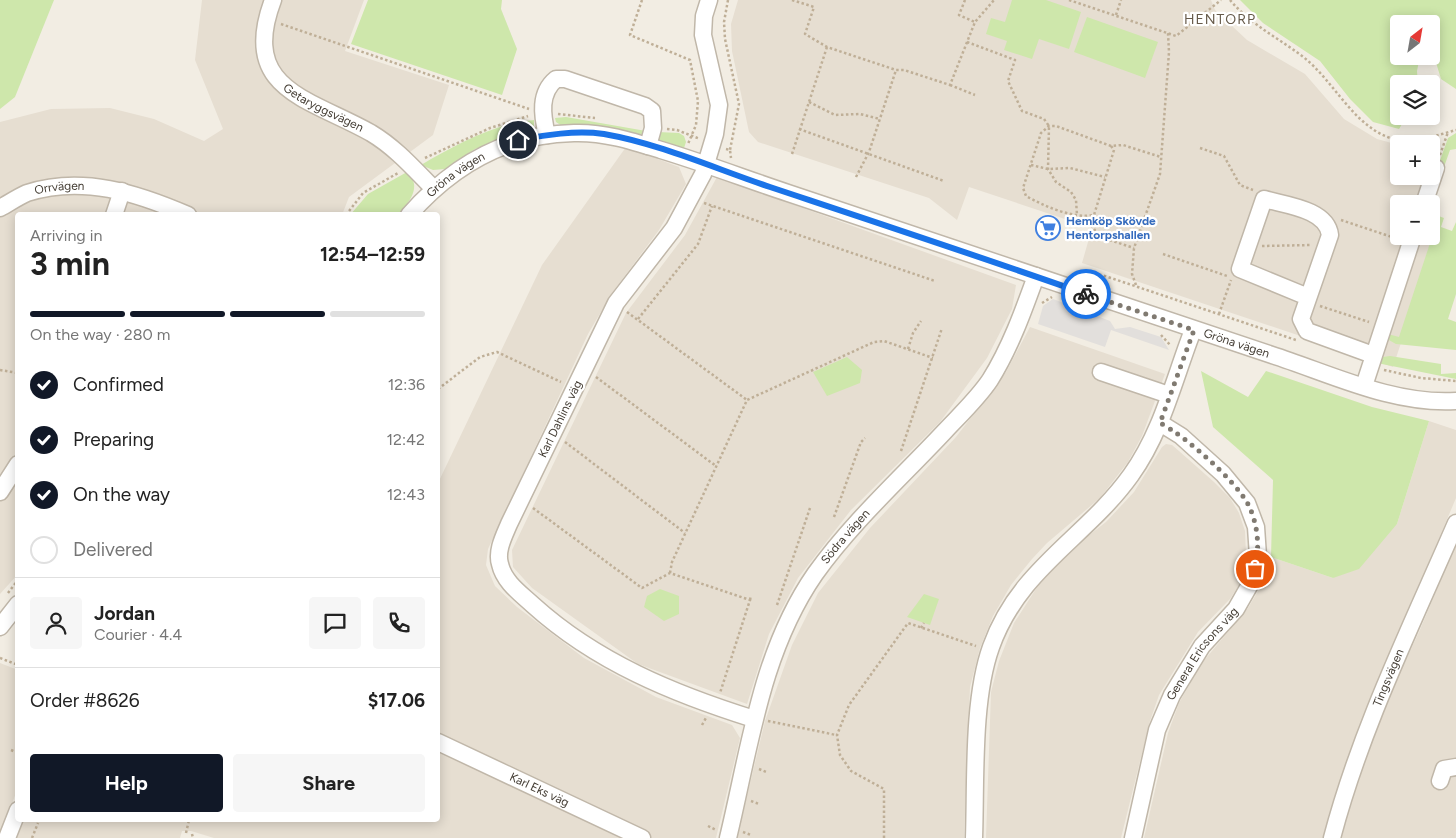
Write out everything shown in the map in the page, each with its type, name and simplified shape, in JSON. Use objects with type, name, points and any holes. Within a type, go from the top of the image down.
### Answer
[{"type":"street","name":"Getaryggsvägen","points":[[273,0],[266,19],[263,48],[268,64],[277,79],[292,92],[387,144],[412,165],[434,189]]},
{"type":"street","name":"Karl Dahlins väg","points":[[709,0],[704,16],[703,35],[719,105],[718,121],[706,164],[691,198],[674,228],[616,303],[500,548],[500,566],[508,581],[547,618],[582,643],[650,681],[711,711],[759,720]]},
{"type":"street","points":[[548,134],[538,114],[550,84],[556,79],[565,79],[645,106],[652,111],[653,128],[648,146]]},
{"type":"street","name":"Gröna vägen","points":[[412,212],[434,189],[462,166],[492,150],[518,140],[548,134],[575,132],[604,134],[706,164],[1364,386],[1387,393],[1442,402],[1456,400]]},
{"type":"street","name":"Orrvägen","points":[[0,208],[26,194],[54,186],[84,184],[122,191],[180,212]]},
{"type":"street","points":[[115,212],[122,191]]},
{"type":"street","points":[[1307,299],[1240,269],[1264,199],[1319,216],[1329,226],[1330,235],[1301,319],[1307,331],[1371,360]]},
{"type":"street","points":[[1364,386],[1410,245]]},
{"type":"street","name":"Södra vägen","points":[[728,838],[759,720],[766,676],[778,641],[815,575],[854,523],[932,445],[989,382],[1008,347],[1036,276]]},
{"type":"street","points":[[974,838],[979,702],[991,646],[1019,592],[1114,496],[1145,454],[1160,423],[1194,330]]},
{"type":"street","points":[[1101,372],[1169,396]]},
{"type":"street","name":"General Ericsons väg","points":[[1133,838],[1157,730],[1172,695],[1202,646],[1236,609],[1252,581],[1258,556],[1256,526],[1247,503],[1223,474],[1176,431],[1160,423]]},
{"type":"street","points":[[0,492],[15,469]]},
{"type":"street","name":"Tingsvägen","points":[[1332,838],[1342,800],[1370,719],[1456,523]]},
{"type":"street","points":[[2,620],[15,607]]},
{"type":"street","name":"Karl Eks väg","points":[[440,743],[642,838]]},
{"type":"street","points":[[1440,781],[1444,769],[1456,767]]},
{"type":"street","points":[[7,838],[15,818]]},
{"type":"path","points":[[642,0],[630,35],[690,60],[698,101],[696,125],[690,136]]},
{"type":"path","points":[[728,0],[724,22],[725,38],[739,104],[730,150],[731,157],[737,163]]},
{"type":"path","points":[[792,0],[814,7],[805,34],[827,47],[896,70],[904,70],[975,95]]},
{"type":"path","points":[[808,5],[810,0]]},
{"type":"path","points":[[964,0],[959,15],[975,22]]},
{"type":"path","points":[[950,85],[975,22],[994,0]]},
{"type":"path","points":[[1069,0],[1176,36],[1221,0]]},
{"type":"path","points":[[1116,16],[1121,0]]},
{"type":"path","points":[[1230,0],[1256,26],[1302,56],[1356,115],[1377,132],[1407,140],[1456,130]]},
{"type":"path","points":[[273,22],[538,114]]},
{"type":"path","points":[[1136,285],[1132,274],[1134,248],[1160,174],[1170,52],[1168,33]]},
{"type":"path","points":[[967,42],[989,52],[1015,60],[1008,81],[1022,111],[1044,119],[1049,126],[1048,169],[1056,182],[1071,192],[1076,200],[1077,215]]},
{"type":"path","points":[[792,154],[827,47]]},
{"type":"path","points":[[856,177],[869,152],[896,70]]},
{"type":"path","points":[[809,102],[835,115],[860,114],[880,119]]},
{"type":"path","points":[[418,162],[490,128],[538,114]]},
{"type":"path","points":[[1111,146],[1114,150],[1094,215],[1085,217],[1077,215],[1026,196],[1023,188],[1030,165],[1041,133],[1049,126],[1056,126],[1111,146],[1123,146],[1161,157]]},
{"type":"path","points":[[657,128],[677,130],[704,141]]},
{"type":"path","points":[[799,129],[869,152],[944,181]]},
{"type":"path","points":[[1440,156],[1448,132]]},
{"type":"path","points":[[722,147],[730,150]]},
{"type":"path","points":[[1200,148],[1224,156],[1240,185],[1258,192],[1264,199]]},
{"type":"path","points":[[1030,165],[1048,169],[1070,168],[1105,177]]},
{"type":"path","points":[[348,212],[363,193],[402,170]]},
{"type":"path","points":[[691,198],[935,281]]},
{"type":"path","points":[[638,319],[698,244],[712,206]]},
{"type":"path","points":[[1085,217],[1100,237],[1134,248]]},
{"type":"path","points":[[1329,226],[1340,220],[1390,234]]},
{"type":"path","points":[[1249,242],[1269,247],[1279,245],[1326,247]]},
{"type":"path","points":[[1163,254],[1232,278],[1219,314]]},
{"type":"path","points":[[1066,272],[1102,275],[1136,285],[1300,341]]},
{"type":"path","points":[[1037,306],[1051,297],[1056,298]]},
{"type":"path","points":[[1307,299],[1383,327]]},
{"type":"path","points":[[616,303],[747,400]]},
{"type":"path","points":[[908,349],[921,321]]},
{"type":"path","points":[[901,451],[942,328]]},
{"type":"path","points":[[1154,333],[1162,335],[1174,348]]},
{"type":"path","points":[[522,500],[642,588],[670,573],[685,533],[747,400],[874,342],[884,341],[933,358]]},
{"type":"path","points":[[440,387],[480,357],[497,352],[567,385]]},
{"type":"path","points":[[1371,360],[1421,378],[1456,381]]},
{"type":"path","points":[[585,368],[717,466]]},
{"type":"path","points":[[0,370],[15,372]]},
{"type":"path","points":[[553,434],[685,533]]},
{"type":"path","points":[[834,516],[861,442],[865,438]]},
{"type":"path","points":[[777,604],[810,508]]},
{"type":"path","points":[[670,573],[750,600]]},
{"type":"path","points":[[702,725],[711,711],[751,595]]},
{"type":"path","points":[[921,628],[924,623]]},
{"type":"path","points":[[884,838],[884,789],[851,771],[840,755],[837,735],[848,704],[908,624],[982,648]]},
{"type":"path","points":[[0,658],[15,664]]},
{"type":"path","points":[[759,720],[837,735]]},
{"type":"path","points":[[11,750],[15,752]]},
{"type":"path","points":[[186,834],[189,822]]},
{"type":"path","points":[[32,838],[38,823]]},
{"type":"path","points":[[192,834],[193,838]]},
{"type":"shaded area","points":[[202,0],[364,0],[345,51],[449,85],[433,135],[349,197],[343,212],[15,212],[15,577],[0,594],[0,122],[51,109],[110,108],[154,119],[204,141],[223,129],[195,60]]},
{"type":"shaded area","points":[[738,0],[1211,0],[1215,10],[1247,40],[1305,74],[1344,119],[1377,139],[1390,143],[1390,185],[1436,185],[1437,195],[1390,195],[1390,245],[1433,245],[1393,367],[1082,263],[1092,228],[969,187],[957,220],[929,198],[758,142],[749,132],[732,51],[731,24]]},
{"type":"shaded area","points":[[626,147],[679,167],[686,184],[659,230],[612,293],[588,334],[488,549],[486,565],[495,586],[517,607],[584,658],[656,697],[732,725],[740,738],[716,838],[214,838],[191,831],[182,831],[180,838],[14,838],[20,822],[440,822],[440,479],[542,265]]},
{"type":"shaded area","points":[[717,177],[1016,285],[1012,309],[987,358],[940,422],[851,510],[798,578],[769,634],[747,704],[638,664],[532,588],[513,567],[512,550],[626,313],[685,235]]},
{"type":"shaded area","points":[[1053,299],[1110,321],[1115,329],[1130,327],[1161,337],[1169,350],[1111,330],[1105,347],[1038,324],[1043,306]]},
{"type":"shaded area","points":[[1030,327],[1165,374],[1142,436],[1128,462],[1100,498],[1047,543],[1032,559],[1011,585],[993,616],[980,648],[970,687],[964,838],[737,838],[765,721],[792,645],[818,593],[870,528],[956,437],[1006,372]]},
{"type":"shaded area","points":[[1429,421],[1456,430],[1456,498],[1364,716],[1343,775],[1325,838],[1144,838],[1168,733],[1179,703],[1201,664],[1248,608],[1261,586],[1271,557],[1333,578],[1397,524]]},
{"type":"shaded area","points":[[1166,444],[1172,445],[1214,482],[1230,498],[1239,513],[1245,531],[1246,554],[1239,585],[1230,599],[1198,632],[1159,695],[1150,721],[1121,838],[986,838],[991,692],[999,661],[1014,623],[1043,578],[1079,543],[1106,522],[1134,492],[1162,447]]},
{"type":"shaded area","points":[[1456,544],[1456,838],[1340,838],[1372,732],[1419,632]]},
{"type":"shaded area","points":[[0,663],[15,669],[15,796],[0,837]]},
{"type":"green space","points":[[0,0],[54,0],[15,97],[0,109]]},
{"type":"green space","points":[[368,0],[502,0],[501,9],[517,49],[502,95],[351,44]]},
{"type":"green space","points":[[1012,0],[1046,0],[1081,12],[1069,49],[1039,39],[1032,59],[1004,50],[1007,41],[986,34],[991,18],[1005,22]]},
{"type":"green space","points":[[1240,0],[1456,0],[1456,89],[1441,79],[1437,65],[1440,65],[1440,15],[1390,15],[1390,65],[1418,65],[1417,75],[1390,75],[1390,125],[1401,125],[1399,129],[1373,122],[1350,99],[1320,61],[1263,23]]},
{"type":"green space","points":[[1087,17],[1158,42],[1145,78],[1074,52]]},
{"type":"green space","points":[[566,117],[646,131],[641,135],[615,128],[590,125],[562,126],[556,122],[555,118]]},
{"type":"green space","points":[[534,120],[534,126],[529,130],[475,149],[445,169],[433,170],[421,165],[475,136],[519,122]]},
{"type":"green space","points":[[658,132],[679,133],[684,136],[686,142],[684,148],[658,141]]},
{"type":"green space","points":[[1456,133],[1456,149],[1450,150],[1444,167],[1440,166],[1440,160],[1448,138]]},
{"type":"green space","points":[[407,172],[414,183],[413,194],[400,212],[353,212],[368,194]]},
{"type":"green space","points":[[1440,217],[1444,218],[1441,227],[1452,231],[1456,222],[1456,294],[1448,319],[1456,322],[1456,350],[1396,344],[1387,339],[1388,334],[1399,337],[1429,245],[1440,245]]},
{"type":"green space","points":[[1390,356],[1441,364],[1441,374],[1456,373],[1456,379],[1377,363],[1383,357]]},
{"type":"green space","points":[[847,357],[862,370],[860,383],[827,396],[813,372]]},
{"type":"green space","points":[[1201,371],[1248,397],[1266,371],[1372,407],[1429,421],[1397,524],[1359,569],[1333,578],[1271,557],[1273,480],[1213,427]]},
{"type":"green space","points":[[660,589],[679,596],[679,614],[664,621],[644,607],[647,596]]},
{"type":"green space","points":[[924,594],[939,599],[930,625],[907,617]]},
{"type":"way so far","points":[[1086,294],[1194,330],[1182,357],[1160,423],[1176,431],[1223,474],[1247,503],[1256,526],[1258,556],[1255,569]]},
{"type":"place","name":"Hemköp Skövde Hentorpshallen","points":[[1048,228]]},
{"type":"district","name":"HENTORP","points":[[1220,19]]},
{"type":"route","points":[[518,140],[548,134],[575,132],[604,134],[629,140],[706,164],[1086,294]]}]
